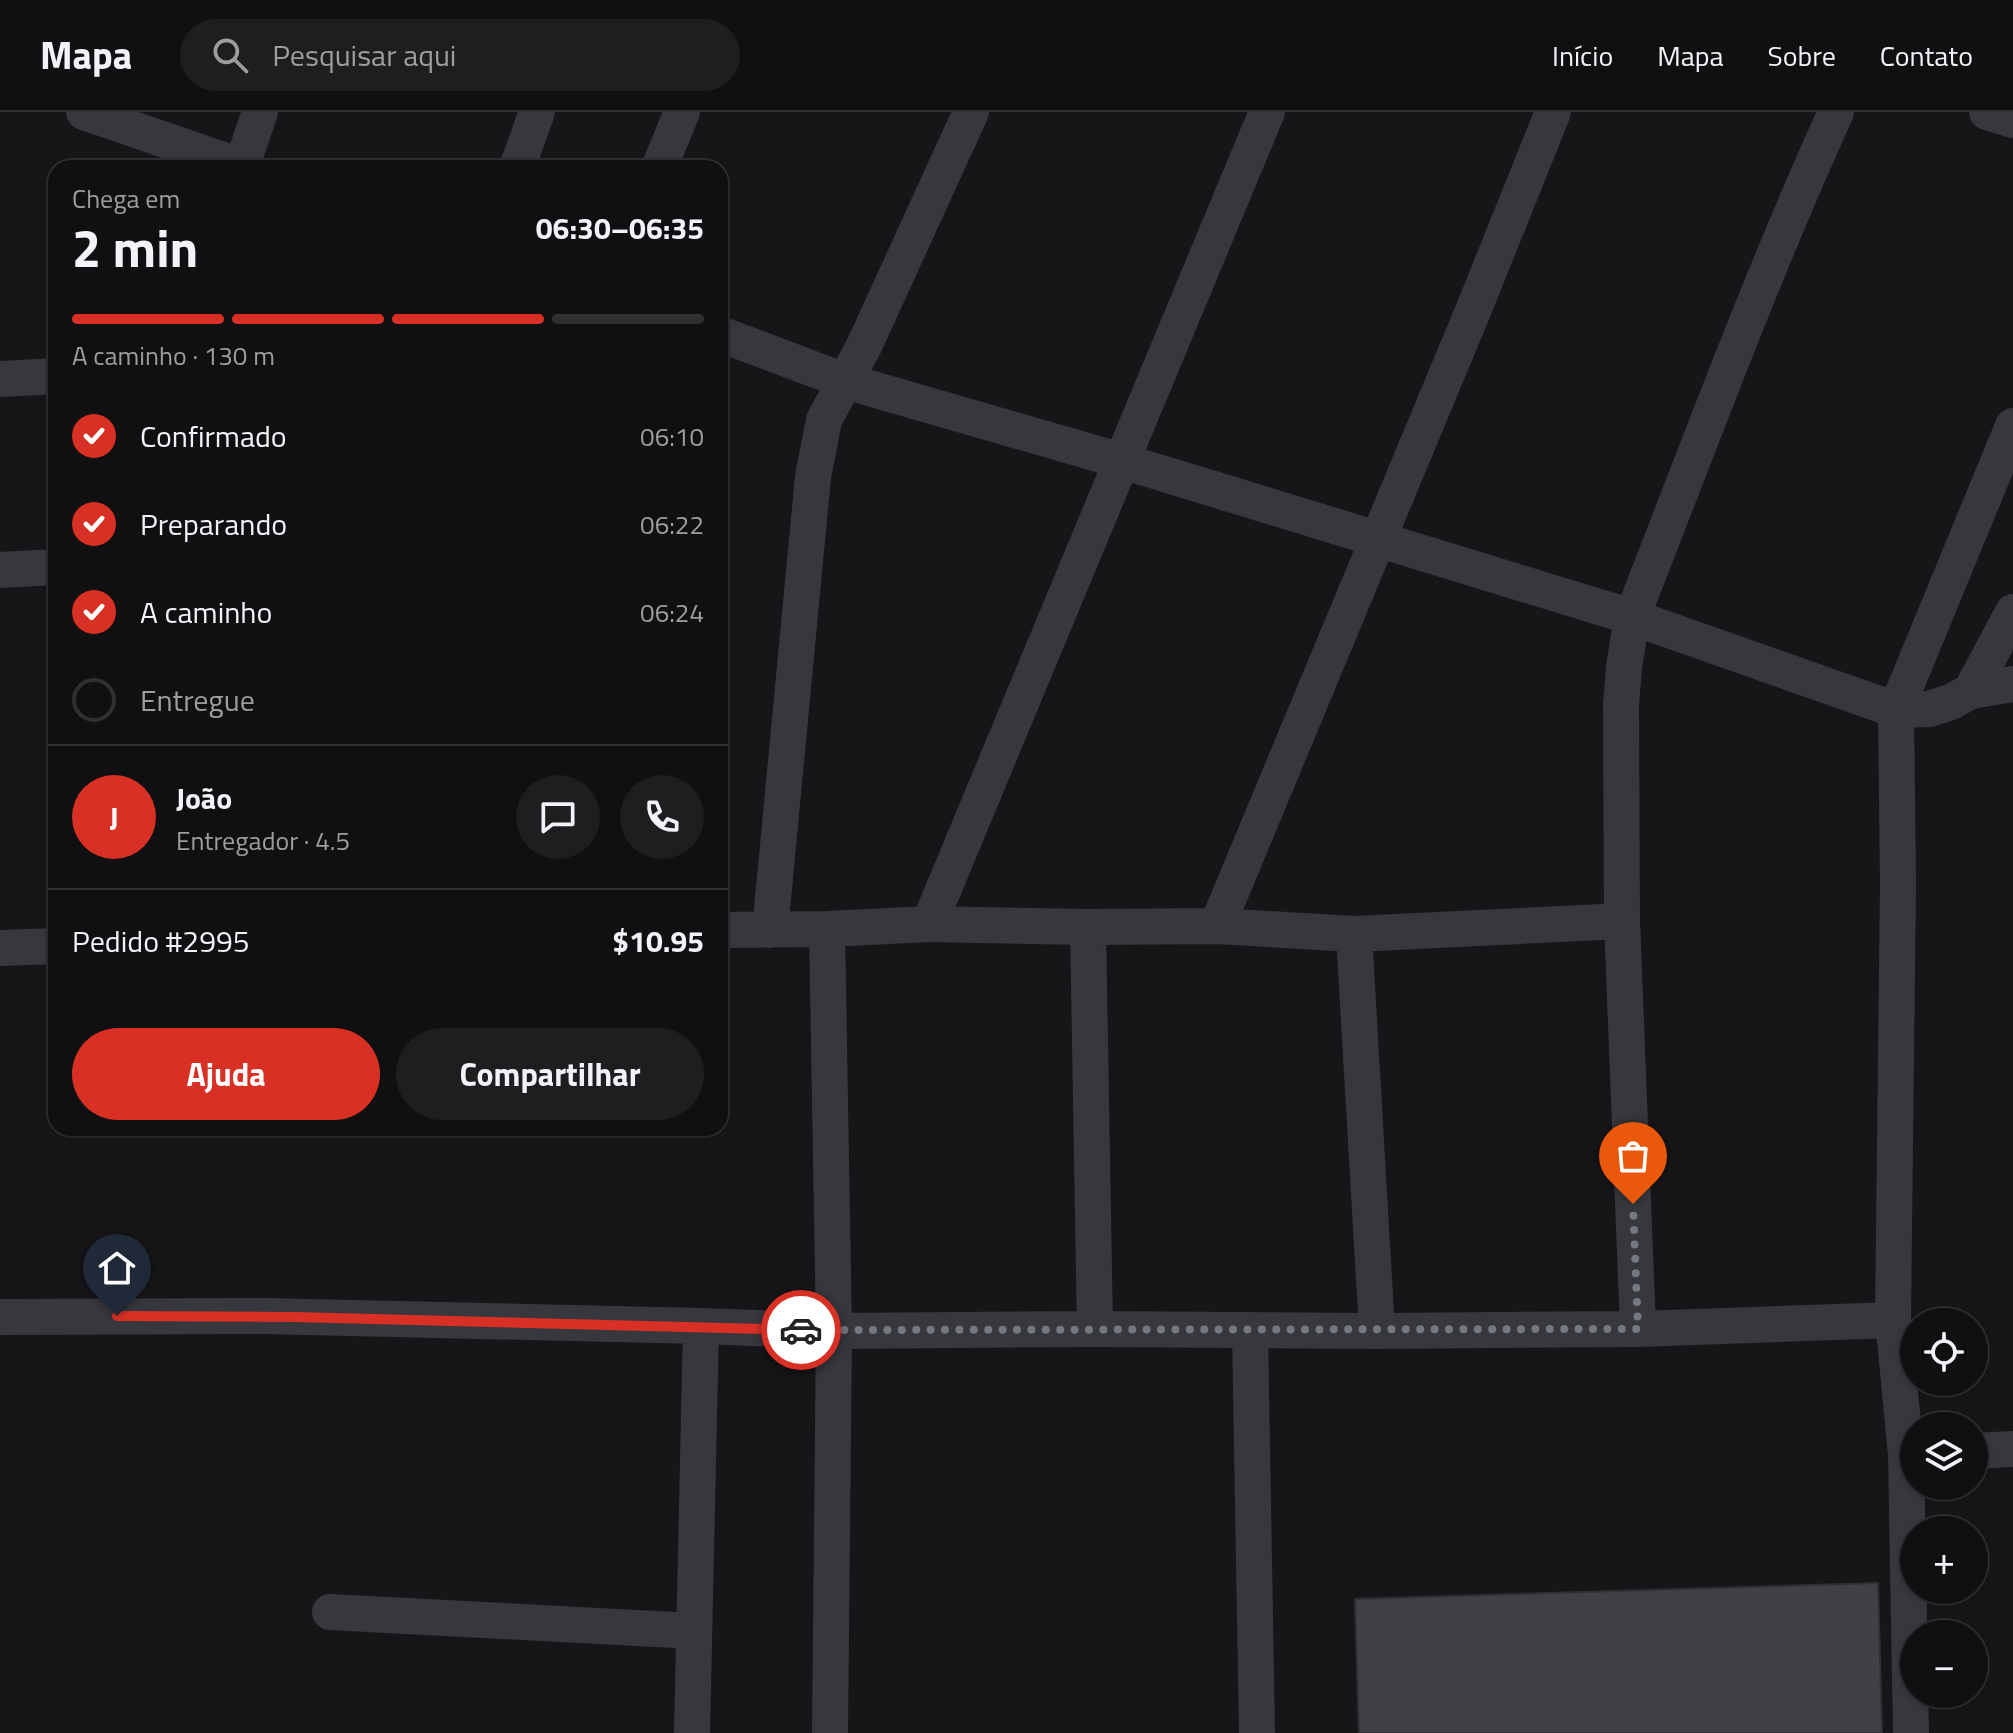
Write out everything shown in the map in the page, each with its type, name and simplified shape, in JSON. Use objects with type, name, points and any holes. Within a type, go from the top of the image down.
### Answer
[{"type":"street","points":[[84,112],[223,160]]},
{"type":"street","points":[[245,160],[260,112]]},
{"type":"street","points":[[520,160],[537,112]]},
{"type":"street","points":[[662,160],[682,112]]},
{"type":"street","points":[[770,930],[813,477],[824,420],[864,346],[971,112]]},
{"type":"street","points":[[929,924],[1267,112]]},
{"type":"street","points":[[1217,926],[1553,112]]},
{"type":"street","points":[[1638,1329],[1622,921],[1621,705],[1632,617],[1769,265],[1836,112]]},
{"type":"street","points":[[1987,112],[2013,120]]},
{"type":"street","points":[[728,337],[845,381],[1122,461],[1632,617],[1896,710],[1929,709],[1971,691],[2013,684]]},
{"type":"street","points":[[0,379],[48,376]]},
{"type":"street","points":[[1905,1412],[1893,1320],[1898,883],[1896,710],[2013,426]]},
{"type":"street","points":[[0,570],[48,567]]},
{"type":"street","points":[[1971,691],[2013,612]]},
{"type":"street","points":[[728,930],[929,924],[1217,926],[1354,934],[1622,921]]},
{"type":"street","points":[[1088,927],[1095,1329]]},
{"type":"street","points":[[827,929],[834,1331],[830,1733]]},
{"type":"street","points":[[1354,934],[1377,1331]]},
{"type":"street","points":[[0,948],[48,946]]},
{"type":"street","points":[[0,1317],[264,1316],[834,1331],[1638,1329],[1893,1320]]},
{"type":"street","points":[[692,1733],[701,1326]]},
{"type":"street","points":[[1250,1331],[1257,1733]]},
{"type":"street","points":[[1988,1450],[2013,1449]]},
{"type":"street","points":[[1910,1500],[1911,1733]]},
{"type":"street","points":[[330,1612],[694,1631]]},
{"type":"building","points":[[1878,1583],[1882,1733],[1359,1733],[1355,1599]]},
{"type":"way so far","points":[[801,1330],[1638,1329],[1633,1204]]},
{"type":"route","points":[[117,1316],[295,1317],[801,1330]]}]
